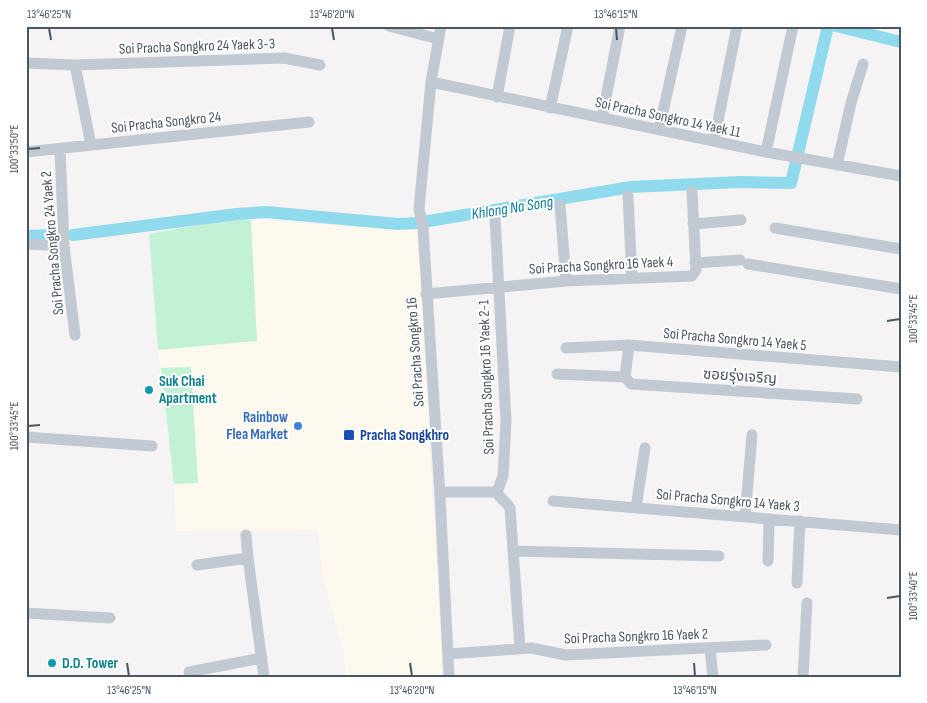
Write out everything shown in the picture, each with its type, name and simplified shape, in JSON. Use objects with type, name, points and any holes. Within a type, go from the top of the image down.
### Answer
[{"type":"street","points":[[389,26],[438,39]]},
{"type":"street","name":"Soi Pracha Songkro 16","points":[[441,26],[431,82],[419,209],[423,228],[440,492],[449,677]]},
{"type":"street","points":[[496,97],[510,26]]},
{"type":"street","points":[[550,108],[568,26]]},
{"type":"street","points":[[602,118],[620,26]]},
{"type":"street","points":[[659,130],[682,26]]},
{"type":"street","points":[[714,141],[736,26]]},
{"type":"street","points":[[766,152],[793,26]]},
{"type":"street","name":"Soi Pracha Songkro 24 Yaek 3-3","points":[[26,63],[75,65],[284,58],[320,66]]},
{"type":"street","points":[[837,165],[851,103],[863,64]]},
{"type":"street","points":[[75,65],[91,145]]},
{"type":"street","name":"Soi Pracha Songkro 14 Yaek 11","points":[[431,82],[766,152],[901,176]]},
{"type":"street","name":"Soi Pracha Songkro 24","points":[[26,152],[309,122]]},
{"type":"street","name":"Soi Pracha Songkro 24 Yaek 2","points":[[60,149],[64,246],[75,335]]},
{"type":"street","name":"Soi Pracha Songkro 16 Yaek 4","points":[[426,294],[566,281],[692,276],[696,274],[692,191]]},
{"type":"street","points":[[628,196],[632,278]]},
{"type":"street","points":[[560,206],[566,281]]},
{"type":"street","name":"Soi Pracha Songkro 16 Yaek 2-1","points":[[495,217],[506,421],[503,476],[496,492]]},
{"type":"street","points":[[693,224],[741,220]]},
{"type":"street","points":[[775,228],[901,250]]},
{"type":"street","points":[[26,244],[64,246]]},
{"type":"street","points":[[695,263],[744,262],[901,290]]},
{"type":"street","points":[[625,377],[629,345]]},
{"type":"street","name":"Soi Pracha Songkro 14 Yaek 5","points":[[566,348],[629,345],[901,367]]},
{"type":"street","name":"ซอยรุ่งเจริญ","points":[[556,374],[625,377],[631,384],[857,399]]},
{"type":"street","points":[[744,517],[752,435]]},
{"type":"street","points":[[26,437],[152,446]]},
{"type":"street","points":[[636,508],[645,448]]},
{"type":"street","points":[[440,492],[496,492],[500,500],[508,504],[510,508],[520,648]]},
{"type":"street","name":"Soi Pracha Songkro 14 Yaek 3","points":[[553,501],[901,530]]},
{"type":"street","points":[[768,561],[769,519]]},
{"type":"street","points":[[797,583],[800,521]]},
{"type":"street","points":[[246,535],[264,677]]},
{"type":"street","points":[[513,551],[719,556]]},
{"type":"street","points":[[197,564],[248,558]]},
{"type":"street","points":[[803,677],[807,603]]},
{"type":"street","points":[[26,613],[110,618]]},
{"type":"street","name":"Soi Pracha Songkro 16 Yaek 2","points":[[448,654],[520,648],[566,655],[766,645]]},
{"type":"street","points":[[710,649],[713,677]]},
{"type":"street","points":[[188,672],[262,658]]},
{"type":"shaded area","name":"Rainbow Flea Market","points":[[236,218],[381,229],[417,226],[443,677],[346,677],[343,650],[322,574],[318,530],[176,531],[174,484],[158,350],[149,234]]},
{"type":"green space","points":[[236,218],[251,220],[257,341],[158,350],[149,234]]},
{"type":"green space","points":[[191,367],[198,483],[174,484],[161,368]]},
{"type":"waterway","name":"Khlong Na Song","points":[[73,235],[266,212],[398,224],[417,223],[631,187],[740,182],[791,183],[828,26]]},
{"type":"waterway","name":"Khlong Na Song","points":[[836,26],[901,42]]},
{"type":"waterway","name":"Khlong Na Song","points":[[26,236],[54,235]]},
{"type":"place","name":"Suk Chai Apartment","points":[[149,390]]},
{"type":"place","name":"Rainbow Flea Market","points":[[298,426]]},
{"type":"place","name":"Pracha Songkhro","points":[[349,435]]},
{"type":"place","name":"D.D. Tower","points":[[52,663]]}]
